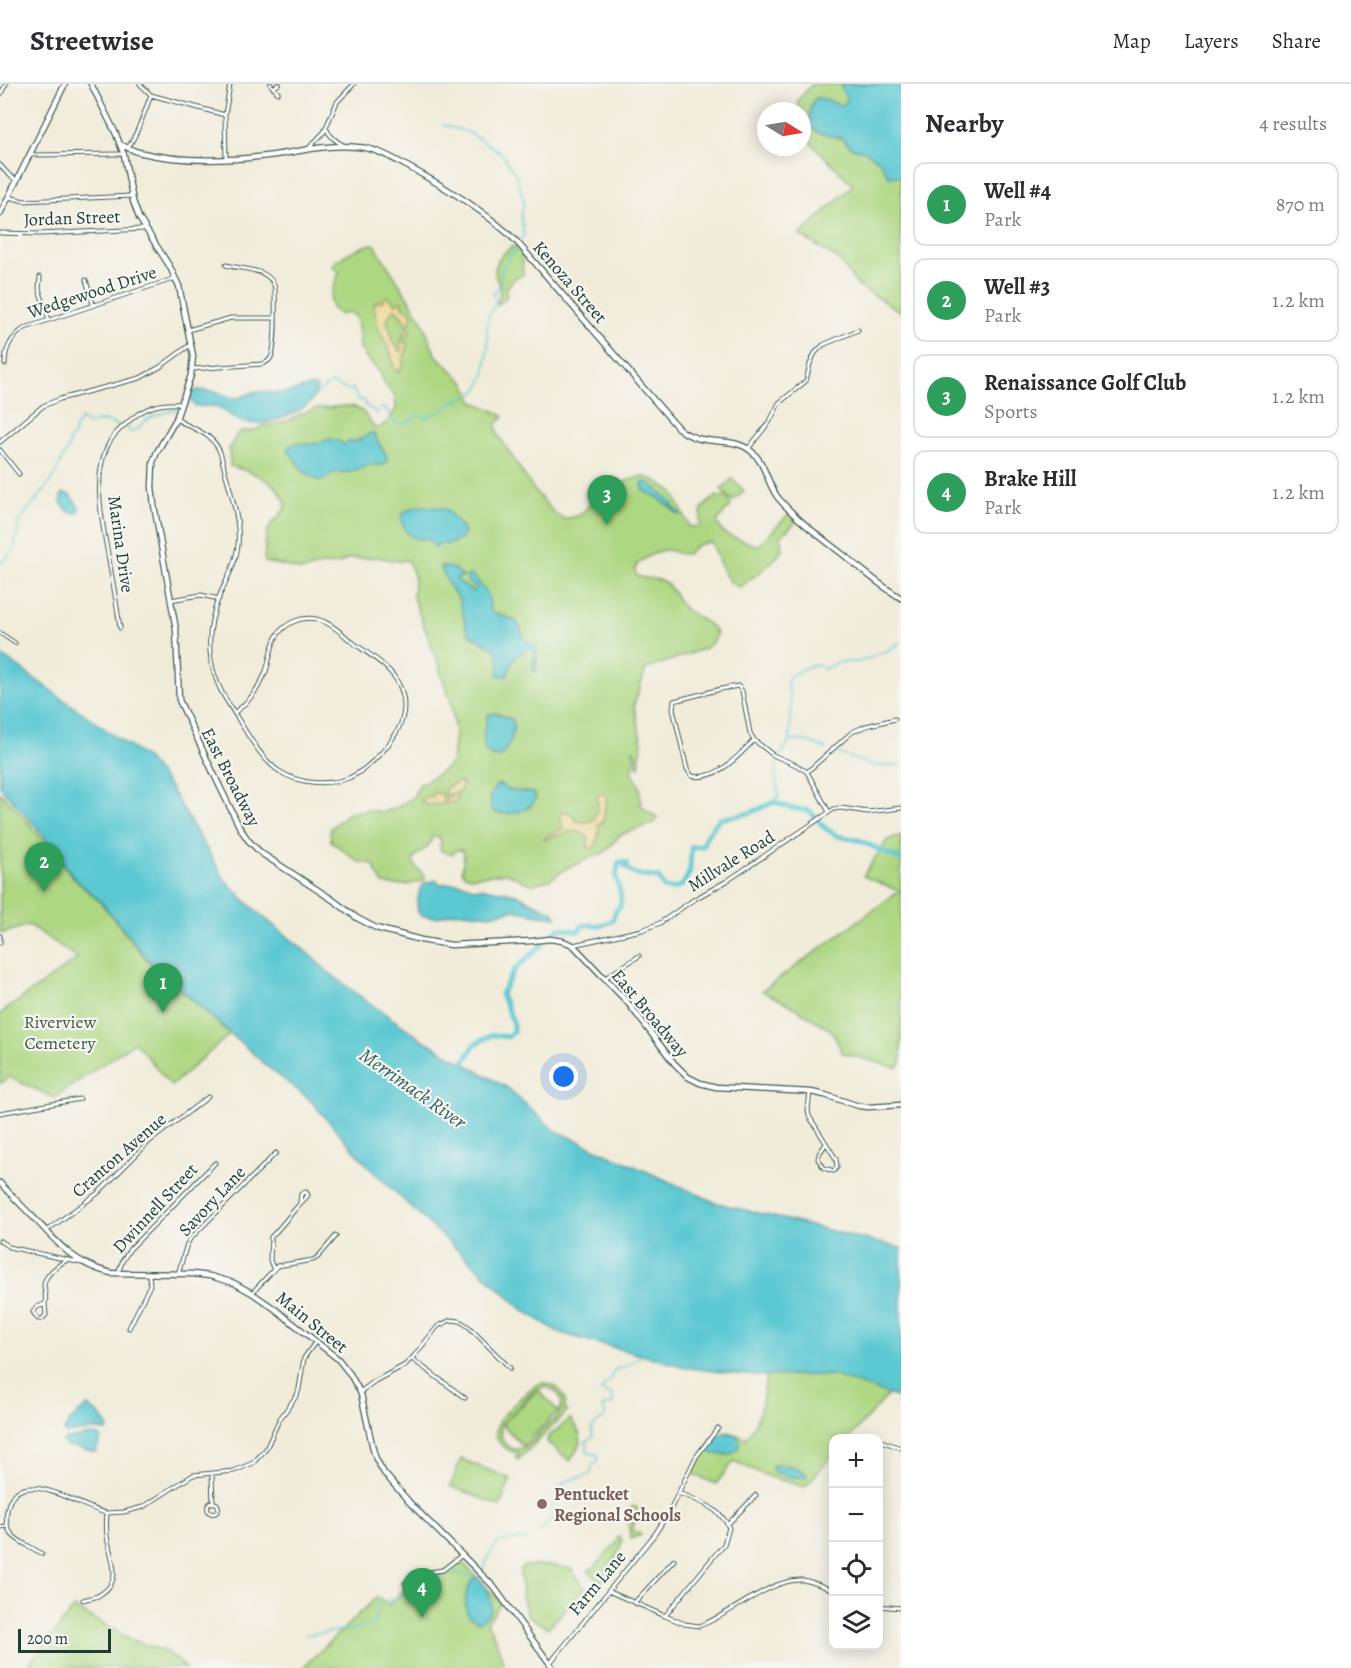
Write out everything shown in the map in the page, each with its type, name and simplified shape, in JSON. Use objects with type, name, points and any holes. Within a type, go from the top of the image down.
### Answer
[{"type":"street","points":[[0,94],[6,84]]},
{"type":"street","points":[[0,214],[65,84]]},
{"type":"street","name":"East Broadway","points":[[91,84],[124,154],[139,218],[176,278],[183,299],[193,359],[192,369],[176,419],[157,452],[152,472],[153,505],[176,630],[178,695],[240,828],[248,840],[261,853],[357,918],[383,930],[444,944],[464,945],[550,939],[573,945],[628,1003],[674,1063],[694,1080],[705,1085],[810,1092],[868,1107],[901,1105]]},
{"type":"street","points":[[140,84],[151,95],[225,115]]},
{"type":"street","points":[[226,159],[225,115],[230,84]]},
{"type":"street","points":[[270,84],[278,93]]},
{"type":"street","points":[[273,88],[279,84]]},
{"type":"street","points":[[306,151],[322,134],[337,102],[354,84]]},
{"type":"street","points":[[128,148],[140,126],[151,95]]},
{"type":"street","points":[[326,126],[328,133],[347,147]]},
{"type":"street","name":"Kenoza Street","points":[[121,146],[139,152],[173,157],[226,159],[347,147],[367,148],[388,156],[450,191],[495,223],[521,247],[678,428],[696,439],[734,444],[748,450]]},
{"type":"street","name":"Kenoza Street","points":[[124,154],[139,152]]},
{"type":"street","points":[[30,155],[124,154]]},
{"type":"street","points":[[0,165],[17,180]]},
{"type":"street","points":[[9,197],[24,201],[132,196]]},
{"type":"street","name":"Jordan Street","points":[[0,233],[145,229]]},
{"type":"street","points":[[192,369],[262,364],[267,362],[273,351],[275,289],[271,278],[226,266]]},
{"type":"street","points":[[40,277],[39,289],[49,320]]},
{"type":"street","name":"Wedgewood Drive","points":[[5,364],[8,345],[16,335],[29,326],[176,278]]},
{"type":"street","points":[[86,280],[94,305]]},
{"type":"street","points":[[188,330],[231,318],[274,318]]},
{"type":"street","points":[[858,330],[823,345],[815,353],[806,381],[779,403],[770,421],[748,450],[757,457],[776,495],[785,505],[832,546],[901,598]]},
{"type":"street","points":[[0,442],[43,406],[60,399],[148,375],[191,345]]},
{"type":"street","name":"Marina Drive","points":[[120,628],[101,514],[100,475],[104,457],[113,437],[138,412],[156,405],[181,404]]},
{"type":"street","points":[[176,419],[207,435],[213,440],[220,453],[237,525],[238,539],[235,561],[213,614],[210,631],[210,657],[217,683],[234,713],[265,759],[274,768],[297,780],[329,782],[360,773],[392,741],[404,716],[404,703],[399,684],[389,671],[330,624],[307,618],[291,623],[278,634],[271,647],[261,683],[234,713]]},
{"type":"street","points":[[0,450],[19,474]]},
{"type":"street","points":[[170,600],[203,595],[219,598]]},
{"type":"street","points":[[0,633],[15,644]]},
{"type":"street","points":[[754,740],[724,768],[703,776],[692,776],[688,772],[685,760],[673,709],[674,701],[738,686],[742,691],[750,733],[754,740],[773,755],[807,772],[829,812],[837,808],[868,812],[901,808]]},
{"type":"street","points":[[807,772],[856,729],[895,719]]},
{"type":"street","name":"Millvale Road","points":[[573,945],[642,930],[660,923],[829,812]]},
{"type":"street","points":[[0,936],[0,943]]},
{"type":"street","points":[[604,979],[639,956]]},
{"type":"street","points":[[810,1092],[809,1116],[836,1160],[837,1167],[834,1171],[824,1168],[818,1160],[825,1144]]},
{"type":"street","name":"Cranton Avenue","points":[[46,1231],[93,1197],[150,1141],[208,1097]]},
{"type":"street","points":[[0,1113],[80,1098]]},
{"type":"street","name":"Savory Lane","points":[[178,1274],[190,1239],[276,1153]]},
{"type":"street","name":"Dwinnell Street","points":[[118,1273],[130,1249],[215,1163]]},
{"type":"street","name":"Main Street","points":[[0,1183],[62,1248],[79,1261],[101,1270],[118,1273],[178,1274],[224,1279],[252,1293],[345,1366],[365,1405],[373,1449],[379,1466],[389,1480],[494,1587],[552,1665]]},
{"type":"street","points":[[273,1268],[270,1260],[271,1237],[300,1203]]},
{"type":"street","points":[[252,1293],[273,1268],[313,1260],[336,1236]]},
{"type":"street","points":[[0,1241],[10,1247]]},
{"type":"street","points":[[0,1247],[10,1247],[87,1265]]},
{"type":"street","points":[[59,1258],[62,1256],[62,1248]]},
{"type":"street","points":[[45,1304],[34,1310],[33,1315],[38,1319],[41,1320],[44,1317],[46,1296],[45,1281],[54,1269],[67,1260]]},
{"type":"street","points":[[129,1328],[150,1285],[149,1274]]},
{"type":"street","points":[[360,1392],[412,1359],[438,1326],[447,1321],[456,1320],[464,1323],[510,1368]]},
{"type":"street","points":[[42,1554],[19,1542],[12,1535],[8,1526],[7,1510],[11,1500],[20,1491],[32,1487],[44,1489],[107,1513],[124,1512],[143,1507],[188,1478],[243,1468],[264,1451],[279,1420],[297,1395],[304,1358],[316,1341]]},
{"type":"street","points":[[412,1359],[465,1398]]},
{"type":"street","name":"Farm Lane","points":[[552,1665],[655,1534],[669,1512],[696,1457],[718,1428]]},
{"type":"street","points":[[883,1441],[901,1448]]},
{"type":"street","points":[[212,1473],[213,1503]]},
{"type":"street","points":[[665,1616],[724,1544],[728,1532],[728,1524],[714,1510],[693,1498],[678,1493]]},
{"type":"street","points":[[728,1524],[756,1495]]},
{"type":"street","points":[[83,1600],[100,1595],[114,1576],[115,1568],[106,1530],[107,1513]]},
{"type":"street","points":[[0,1527],[8,1526]]},
{"type":"street","points":[[405,1583],[417,1574],[443,1570],[462,1555]]},
{"type":"street","points":[[634,1604],[674,1560]]},
{"type":"street","points":[[608,1591],[665,1616],[699,1626],[774,1586],[790,1581],[807,1581],[829,1589]]},
{"type":"street","points":[[883,1606],[901,1608]]},
{"type":"green space","points":[[812,84],[901,84],[901,312],[858,286],[839,260],[800,235],[853,185],[811,143],[811,102],[798,102]]},
{"type":"green space","points":[[372,244],[376,245],[422,320],[435,354],[465,383],[474,402],[504,417],[496,424],[498,435],[534,490],[555,514],[564,519],[580,515],[588,506],[610,491],[627,481],[642,476],[655,480],[672,491],[690,527],[700,526],[703,508],[717,496],[720,498],[726,494],[721,489],[732,479],[744,491],[733,501],[726,495],[731,506],[717,521],[721,530],[727,535],[758,546],[790,513],[798,520],[781,536],[782,549],[779,555],[740,587],[734,585],[726,575],[710,542],[697,545],[687,554],[661,551],[637,565],[635,570],[637,576],[664,582],[685,609],[714,629],[716,637],[706,648],[646,669],[634,705],[642,743],[639,767],[633,750],[633,773],[640,787],[641,805],[657,817],[656,822],[620,835],[605,852],[567,868],[549,880],[533,884],[507,873],[471,877],[465,875],[462,871],[464,853],[461,850],[451,854],[441,851],[440,838],[433,837],[428,846],[416,855],[413,861],[425,880],[404,885],[383,884],[374,864],[359,862],[331,841],[331,828],[348,813],[369,810],[383,812],[398,807],[413,797],[419,785],[450,764],[455,732],[451,701],[413,598],[414,576],[407,560],[398,561],[376,557],[348,559],[338,564],[322,565],[301,571],[265,562],[265,544],[269,529],[284,511],[285,502],[278,490],[266,480],[230,466],[229,449],[237,434],[242,431],[252,431],[266,425],[288,421],[314,409],[355,407],[363,412],[375,428],[380,428],[390,419],[396,408],[395,396],[386,386],[380,372],[360,348],[355,315],[348,312],[341,315],[335,311],[331,301],[339,272],[332,266],[345,255]]},
{"type":"green space","points":[[514,246],[518,247],[522,254],[523,275],[514,279],[506,289],[507,296],[497,305],[500,286],[495,272],[497,263],[502,255]]},
{"type":"green space","name":"Riverview Cemetery","points":[[0,793],[27,820],[76,881],[100,902],[168,982],[183,992],[230,1034],[171,1086],[135,1042],[54,1098],[9,1077],[0,1084],[0,1014],[78,958],[29,925],[4,933],[0,932]]},
{"type":"green space","points":[[901,835],[901,1064],[897,1068],[843,1053],[831,1030],[794,1007],[762,991],[899,891],[863,876],[887,840]]},
{"type":"green space","points":[[825,1374],[844,1377],[890,1393],[853,1434],[829,1434],[829,1460],[805,1487],[769,1477],[734,1461],[716,1484],[693,1474],[709,1445],[726,1431],[746,1438],[755,1424],[766,1375]]},
{"type":"green space","points":[[544,1383],[558,1388],[565,1399],[567,1412],[518,1460],[515,1457],[519,1453],[508,1450],[500,1444],[496,1434],[498,1423],[527,1392]],"holes":[[[546,1387],[553,1389],[562,1402],[561,1408],[553,1421],[529,1444],[513,1449],[503,1440],[502,1424],[535,1390]]]},
{"type":"green space","points":[[538,1390],[558,1411],[523,1446],[502,1424]]},
{"type":"green space","points":[[570,1419],[580,1435],[580,1444],[570,1461],[547,1442],[548,1437]]},
{"type":"green space","points":[[461,1459],[511,1479],[500,1506],[450,1486]]},
{"type":"green space","points":[[634,1506],[640,1510],[632,1529],[641,1535],[631,1539],[627,1518],[629,1510]]},
{"type":"green space","points":[[619,1537],[622,1540],[617,1556],[602,1581],[599,1581],[588,1571],[592,1570]]},
{"type":"green space","points":[[460,1560],[501,1602],[487,1623],[497,1642],[503,1663],[497,1668],[302,1668],[377,1597],[388,1605],[419,1576],[444,1572]]},
{"type":"green space","points":[[550,1565],[571,1569],[585,1588],[548,1628],[528,1616],[522,1596],[520,1570],[524,1566]]},
{"type":"green space","points":[[74,1608],[130,1639],[167,1652],[186,1668],[26,1668]]},
{"type":"sand","points":[[386,297],[396,304],[402,302],[404,308],[410,310],[412,318],[409,321],[410,333],[404,337],[407,329],[404,318],[399,312],[394,309],[387,322],[392,341],[400,352],[403,349],[401,340],[408,346],[403,366],[399,372],[394,369],[391,353],[379,330],[374,308],[375,302],[382,301]]},
{"type":"sand","points":[[458,782],[463,785],[456,796],[456,802],[428,805],[421,802],[429,796],[433,799],[434,792],[442,793],[443,800],[446,801],[445,797],[450,797],[456,792],[447,795],[445,788]]},
{"type":"sand","points":[[601,793],[607,797],[603,822],[598,825],[599,832],[595,848],[587,848],[589,841],[587,837],[576,832],[544,840],[545,837],[563,828],[560,816],[562,811],[571,814],[576,821],[593,820],[598,808],[597,797]]},
{"type":"water","points":[[843,84],[901,84],[901,176],[889,177],[879,160],[864,151],[852,148],[841,138],[819,133],[811,128],[813,101],[816,98],[826,99],[841,106],[846,103],[847,99],[841,88]]},
{"type":"water","points":[[311,386],[317,387],[315,396],[308,404],[289,416],[266,422],[242,422],[217,407],[194,405],[190,398],[193,391],[199,390],[239,398],[254,392],[286,393]]},
{"type":"water","points":[[371,433],[375,435],[384,451],[387,462],[350,472],[335,472],[324,480],[318,480],[302,470],[288,450],[288,447],[297,443],[314,444],[330,439],[344,445]]},
{"type":"water","points":[[645,482],[651,484],[673,504],[671,505],[681,515],[657,497],[644,491],[642,484]]},
{"type":"water","points":[[63,493],[70,495],[78,506],[77,513],[71,513],[62,504],[60,499]]},
{"type":"water","points":[[426,506],[447,510],[462,528],[461,539],[450,544],[439,544],[435,548],[429,540],[411,536],[403,526],[403,513],[415,507]]},
{"type":"water","points":[[440,566],[455,569],[463,577],[456,579],[473,592],[476,588],[468,582],[466,577],[473,576],[488,594],[491,611],[517,622],[524,638],[537,648],[536,672],[533,671],[534,652],[530,648],[514,659],[507,676],[499,676],[497,652],[488,644],[470,635],[459,599],[448,584]]},
{"type":"water","name":"Merrimack River","points":[[0,654],[147,759],[169,786],[225,880],[256,911],[365,1000],[425,1041],[508,1088],[554,1130],[717,1203],[901,1248],[901,1399],[833,1375],[754,1376],[689,1368],[560,1333],[523,1310],[370,1168],[309,1099],[269,1068],[184,992],[165,972],[148,960],[101,902],[75,879],[35,825],[0,787]]},
{"type":"water","points":[[496,713],[513,720],[511,740],[500,757],[486,753],[483,739],[489,714]]},
{"type":"water","points":[[499,784],[509,790],[533,793],[536,797],[534,802],[530,807],[519,812],[495,813],[490,797]]},
{"type":"water","points":[[436,880],[440,884],[465,884],[473,888],[517,894],[554,912],[557,917],[513,910],[489,915],[464,912],[437,917],[422,916],[418,912],[417,904],[420,888]]},
{"type":"water","points":[[88,1406],[101,1416],[108,1426],[107,1431],[93,1430],[66,1434],[64,1431],[68,1423]]},
{"type":"water","points":[[725,1432],[737,1435],[741,1443],[738,1449],[730,1455],[714,1454],[708,1451],[712,1440]]},
{"type":"water","points":[[89,1435],[101,1438],[96,1452],[67,1446],[63,1443],[63,1440]]},
{"type":"water","points":[[773,1465],[792,1466],[807,1475],[805,1477],[783,1476],[772,1470]]},
{"type":"water","points":[[477,1577],[486,1589],[491,1603],[490,1612],[479,1622],[467,1613],[465,1602],[470,1584]]},
{"type":"waterway","points":[[443,125],[468,132],[500,152],[516,175],[524,201],[521,217],[524,234],[521,239]]},
{"type":"waterway","points":[[469,395],[477,391],[485,374],[487,327],[489,315],[496,302],[493,294],[501,285],[501,274],[505,263],[514,251],[519,249]]},
{"type":"waterway","points":[[317,394],[331,383],[347,390],[353,389],[357,399],[364,400],[366,407],[371,408],[377,414],[379,409],[383,408],[388,411],[390,419],[402,424],[408,423],[418,414],[424,418],[442,411],[455,400],[459,402],[461,398],[467,396]]},
{"type":"waterway","points":[[185,407],[192,402]]},
{"type":"waterway","points":[[128,426],[131,432],[150,418],[177,409]]},
{"type":"waterway","points":[[0,563],[12,553],[18,523],[52,480],[81,419],[87,424],[103,421],[121,426]]},
{"type":"waterway","points":[[781,754],[790,741],[791,703],[787,684],[789,677],[817,664],[824,669],[838,662],[858,662],[872,658],[901,642]]},
{"type":"waterway","points":[[791,741],[805,741],[827,749]]},
{"type":"waterway","points":[[835,752],[868,764],[901,765]]},
{"type":"waterway","points":[[774,802],[779,795],[775,774],[778,763]]},
{"type":"waterway","points":[[552,935],[559,928],[578,931],[586,925],[602,925],[612,921],[616,910],[620,907],[621,897],[616,876],[619,862],[627,863],[625,866],[636,874],[659,878],[664,888],[672,889],[683,885],[690,871],[691,847],[703,846],[705,838],[719,819],[750,813],[774,802],[810,811],[825,828],[837,836],[859,840],[901,860]]},
{"type":"waterway","points":[[460,1068],[475,1044],[492,1035],[508,1037],[513,1032],[513,1022],[501,994],[515,969],[543,944]]},
{"type":"waterway","points":[[553,1505],[559,1495],[556,1490],[566,1481],[591,1474],[592,1466],[599,1459],[597,1454],[588,1453],[586,1442],[593,1437],[591,1428],[606,1416],[602,1407],[613,1404],[612,1395],[601,1391],[605,1384],[611,1380],[615,1370],[629,1365],[642,1355]]},
{"type":"waterway","points":[[539,1531],[549,1524],[553,1513]]},
{"type":"waterway","points":[[484,1568],[491,1551],[500,1541],[527,1539]]},
{"type":"waterway","points":[[305,1635],[373,1624],[379,1603],[405,1596],[413,1588],[432,1583],[449,1572],[469,1575],[474,1579]]},
{"type":"place","name":"Renaissance Golf Club","points":[[607,525]]},
{"type":"place","name":"Well #3","points":[[44,892]]},
{"type":"place","name":"Well #4","points":[[163,1013]]},
{"type":"place","name":"Pentucket Regional Schools","points":[[542,1504]]},
{"type":"place","name":"Brake Hill","points":[[422,1618]]}]
